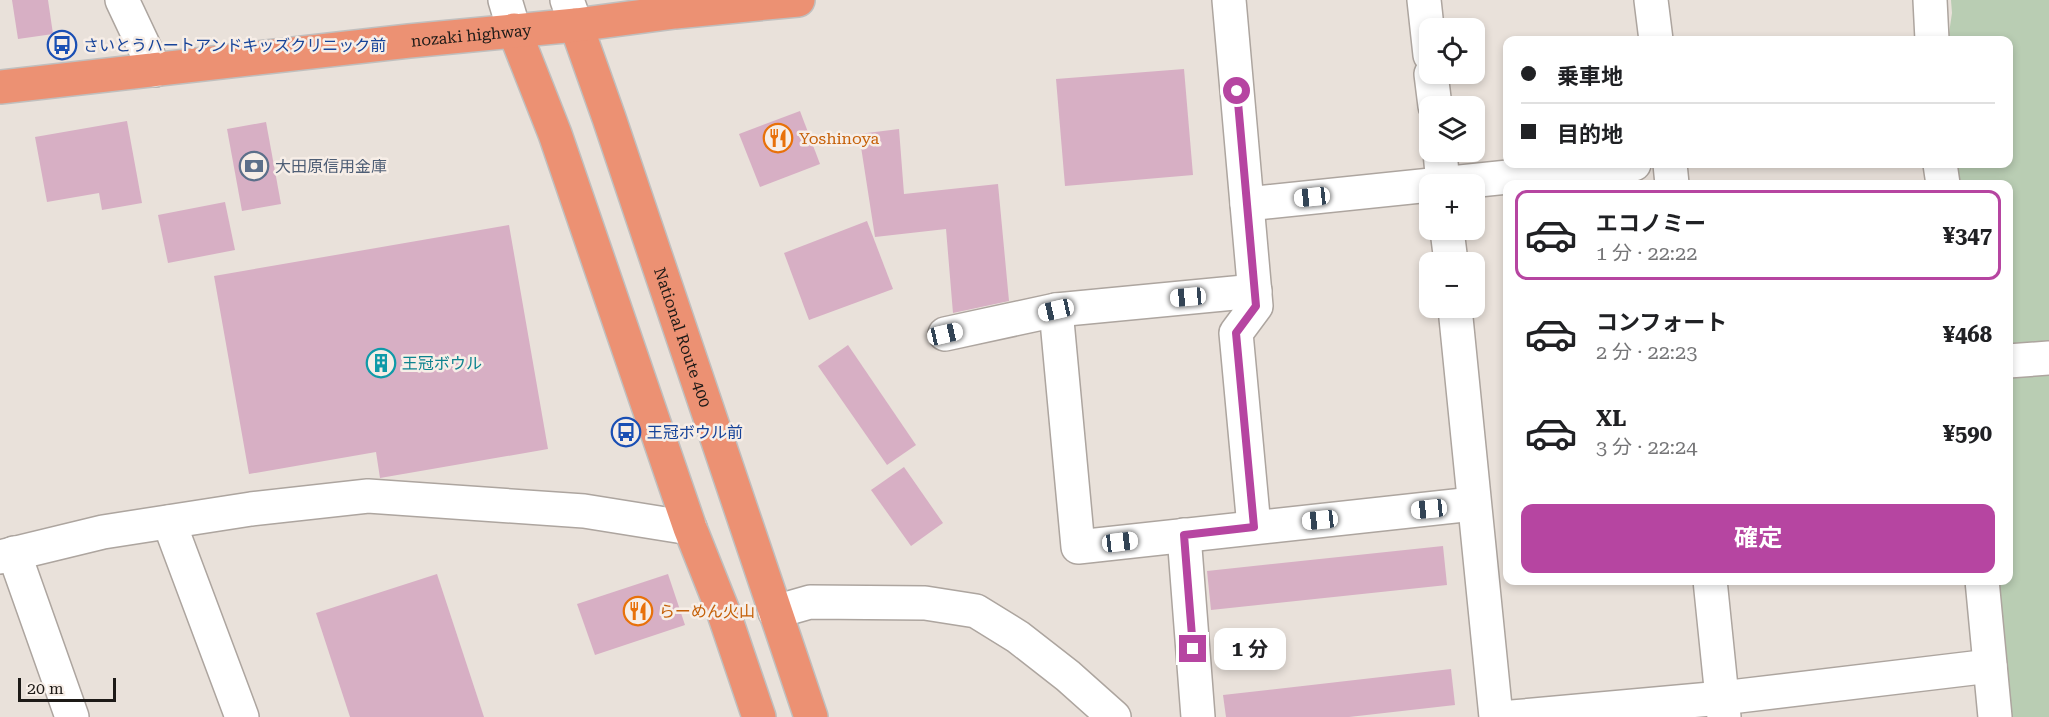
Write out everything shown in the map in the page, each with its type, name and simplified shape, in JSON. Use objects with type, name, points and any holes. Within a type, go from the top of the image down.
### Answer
[{"type":"highway","name":"nozaki highway","points":[[0,87],[155,70],[509,15],[572,12],[675,12],[798,0]]},
{"type":"highway","name":"National Route 400","points":[[572,12],[811,717]]},
{"type":"highway","points":[[509,15],[555,134],[690,528],[723,611],[759,717]]},
{"type":"street","points":[[122,0],[155,70]]},
{"type":"street","points":[[1229,0],[1256,306],[1236,333],[1254,527]]},
{"type":"street","points":[[1424,0],[1426,18]]},
{"type":"street","points":[[1651,0],[1656,36]]},
{"type":"street","points":[[1930,0],[1932,36]]},
{"type":"street","points":[[1247,204],[1442,173],[1549,168]]},
{"type":"street","points":[[945,334],[1056,310],[1255,291]]},
{"type":"street","points":[[1056,310],[1078,547],[1473,504]]},
{"type":"street","points":[[1456,318],[1496,717]]},
{"type":"street","points":[[2013,361],[2049,358]]},
{"type":"street","points":[[72,717],[7,555],[103,532],[251,509],[368,496],[584,511],[690,528]]},
{"type":"street","points":[[170,522],[242,717]]},
{"type":"street","points":[[1184,535],[1198,717]]},
{"type":"street","points":[[1711,585],[1723,707]]},
{"type":"street","points":[[1982,585],[1995,717]]},
{"type":"street","points":[[775,612],[810,602],[925,603],[976,611],[1026,644],[1068,676],[1114,717]]},
{"type":"street","points":[[1512,717],[1723,707],[1990,666]]},
{"type":"green space","points":[[1951,0],[2049,0],[2049,717],[2012,717],[1998,585],[2013,585],[2013,180],[1959,180],[1957,168],[2013,168],[2013,36],[1949,36],[1952,13]]},
{"type":"building","points":[[12,0],[48,0],[53,34],[18,39]]},
{"type":"building","points":[[1184,69],[1193,175],[1065,186],[1056,79]]},
{"type":"building","points":[[800,111],[820,164],[760,187],[739,134]]},
{"type":"building","points":[[127,121],[142,203],[102,210],[99,193],[47,202],[35,137]]},
{"type":"building","name":"大田原信用金庫","points":[[266,122],[281,204],[242,211],[227,129]]},
{"type":"building","points":[[899,129],[904,194],[998,184],[1009,301],[953,313],[946,229],[875,237],[859,134]]},
{"type":"building","points":[[225,202],[235,250],[168,263],[158,215]]},
{"type":"building","points":[[867,221],[893,289],[809,320],[784,253]]},
{"type":"building","name":"王冠ボウル","points":[[509,225],[548,449],[380,478],[376,452],[249,474],[214,276]]},
{"type":"building","points":[[848,345],[916,445],[887,465],[818,366]]},
{"type":"building","points":[[904,467],[943,523],[911,546],[871,490]]},
{"type":"building","points":[[1443,546],[1447,585],[1211,610],[1207,571]]},
{"type":"building","points":[[437,574],[484,717],[350,717],[316,613]]},
{"type":"building","points":[[668,574],[685,625],[595,655],[577,604]]},
{"type":"building","points":[[1451,669],[1455,705],[1349,717],[1226,717],[1223,695]]},
{"type":"place","name":"さいとうハートアンドキッズクリニック前","points":[[62,45]]},
{"type":"place","name":"Yoshinoya","points":[[778,138]]},
{"type":"place","name":"大田原信用金庫","points":[[254,166]]},
{"type":"place","name":"王冠ボウル","points":[[381,363]]},
{"type":"place","name":"王冠ボウル前","points":[[626,432]]},
{"type":"place","name":"らーめん火山","points":[[638,611]]},
{"type":"route","points":[[1193,649],[1184,535],[1254,527],[1236,333],[1256,306],[1237,91]]}]
